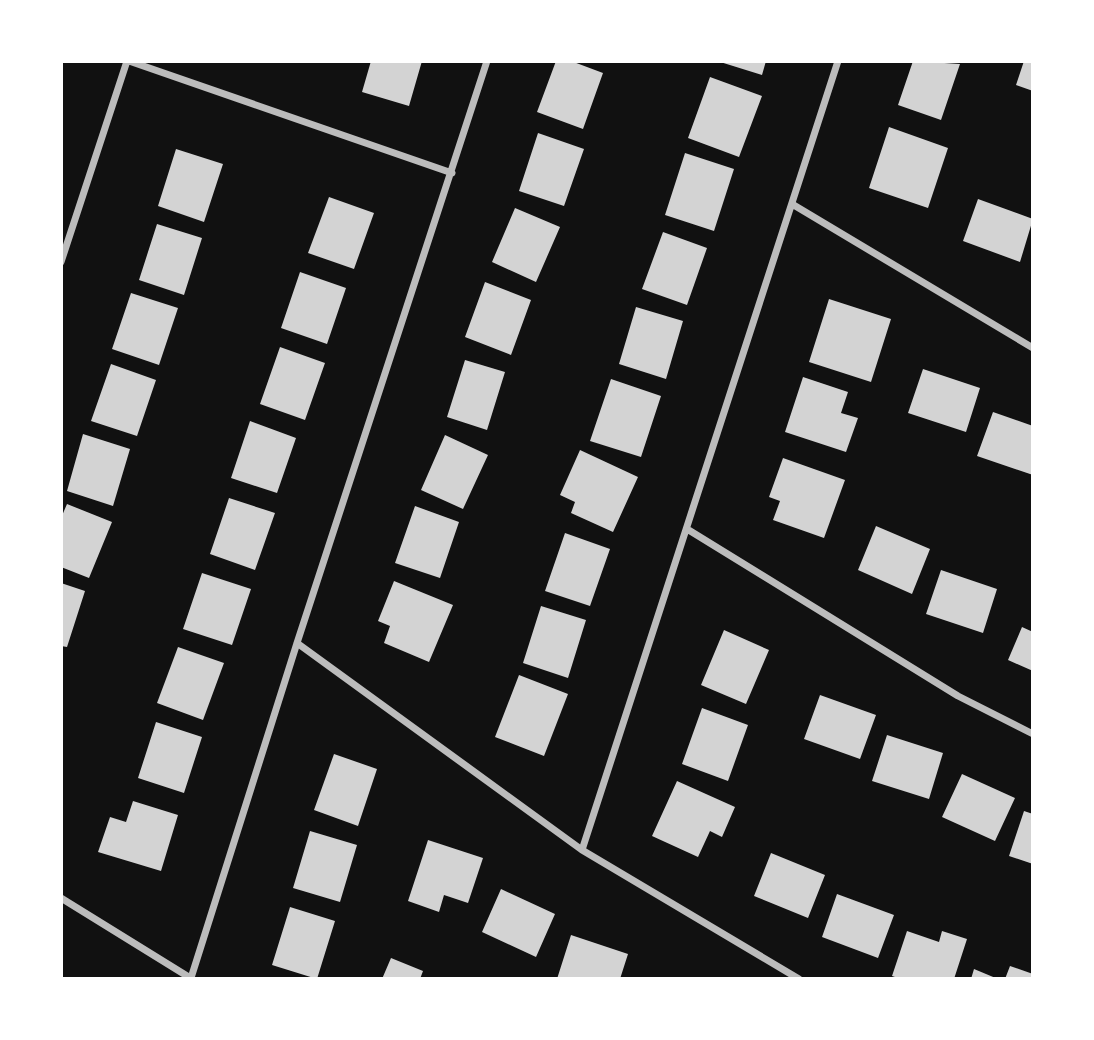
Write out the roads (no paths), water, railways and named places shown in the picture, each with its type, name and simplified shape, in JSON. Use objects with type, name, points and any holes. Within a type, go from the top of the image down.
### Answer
[{"type":"street","points":[[61,262],[128,61],[452,173]]},
{"type":"street","points":[[61,898],[192,978],[296,643],[487,61]]},
{"type":"street","points":[[582,850],[838,61]]},
{"type":"street","points":[[792,204],[1033,348]]},
{"type":"street","points":[[687,529],[958,696],[1033,734]]},
{"type":"street","points":[[296,643],[582,850],[799,979]]}]
